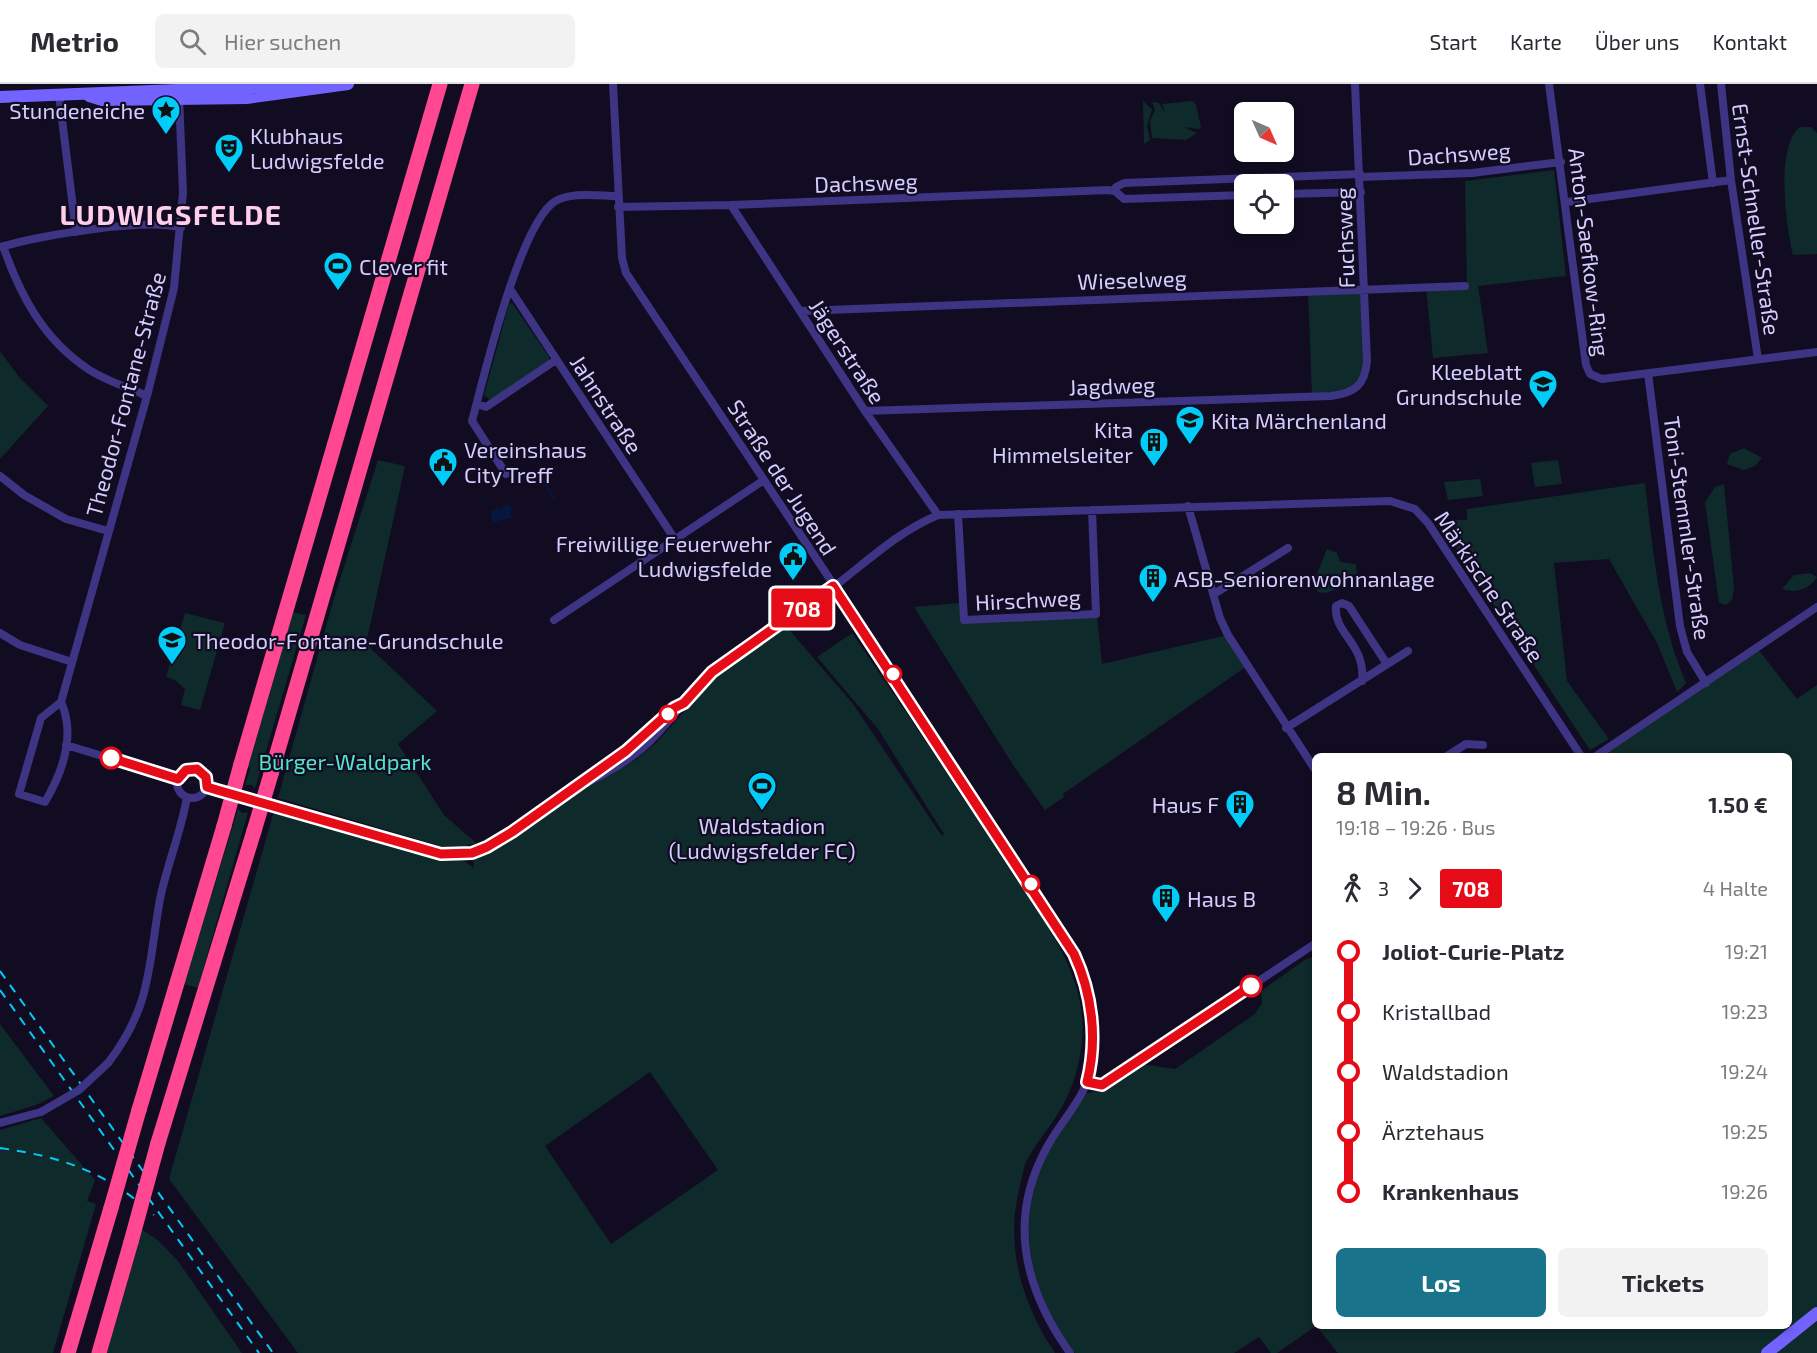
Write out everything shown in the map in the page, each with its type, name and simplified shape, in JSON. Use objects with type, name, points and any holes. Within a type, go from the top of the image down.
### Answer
[{"type":"highway","points":[[68,1353],[440,84]]},
{"type":"highway","points":[[99,1353],[158,1143],[271,774],[472,84]]},
{"type":"main road","points":[[0,97],[87,96],[105,92],[247,98],[290,93],[304,86],[348,84]]},
{"type":"main road","points":[[1767,1353],[1817,1313]]},
{"type":"street","name":"Straße der Jugend","points":[[613,84],[621,258],[626,273],[1074,954],[1083,976],[1092,1021],[1087,1082],[1042,1155],[1030,1188],[1024,1228],[1026,1257],[1034,1290],[1049,1322],[1070,1353]]},
{"type":"street","name":"Fuchsweg","points":[[1355,84],[1367,361],[1364,379],[1358,388]]},
{"type":"street","name":"Anton-Saefkow-Ring","points":[[1549,84],[1567,202],[1588,371],[1594,377],[1602,379],[1817,352]]},
{"type":"street","name":"Ernst-Schneller-Straße","points":[[1700,84],[1713,183]]},
{"type":"street","name":"Ernst-Schneller-Straße","points":[[1721,84],[1731,180],[1758,359]]},
{"type":"street","points":[[59,95],[76,232]]},
{"type":"street","name":"Theodor-Fontane-Straße","points":[[60,702],[147,396],[174,288],[181,228],[183,157],[179,95]]},
{"type":"street","name":"Dachsweg","points":[[1115,191],[1116,187],[1124,183],[1472,173],[1561,162]]},
{"type":"street","points":[[1567,202],[1731,180]]},
{"type":"street","name":"Dachsweg","points":[[618,207],[1115,191],[1124,199],[1234,195]]},
{"type":"street","points":[[1294,194],[1361,192]]},
{"type":"street","points":[[506,474],[473,426],[477,404],[521,254],[540,219],[553,203],[572,196],[618,196]]},
{"type":"street","name":"Jägerstraße","points":[[730,205],[865,411],[938,515]]},
{"type":"street","points":[[147,396],[89,370],[64,351],[41,325],[28,305],[15,281],[2,246],[76,232],[136,227],[181,228]]},
{"type":"street","name":"Wieselweg","points":[[801,311],[1464,286]]},
{"type":"street","name":"Jahnstraße","points":[[510,290],[674,538]]},
{"type":"street","points":[[477,404],[486,407],[556,360]]},
{"type":"street","name":"Toni-Stemmler-Straße","points":[[1648,373],[1680,626],[1693,664],[1706,682]]},
{"type":"street","name":"Jagdweg","points":[[865,411],[1331,396],[1345,394],[1358,388]]},
{"type":"street","points":[[0,476],[66,519],[108,531]]},
{"type":"street","points":[[554,620],[764,480]]},
{"type":"street","name":"Märkische Straße","points":[[1188,506],[1390,501],[1415,509],[1428,523],[1579,753]]},
{"type":"street","points":[[207,787],[441,854],[464,855],[487,847],[626,751],[674,708],[684,703],[712,672],[833,586],[882,548],[920,523],[938,515],[1188,506],[1214,594],[1231,641],[1312,765]]},
{"type":"street","name":"Hirschweg","points":[[958,514],[964,620],[1096,614],[1092,510]]},
{"type":"street","points":[[1214,594],[1288,548]]},
{"type":"street","points":[[1362,681],[1361,657],[1335,616],[1336,606],[1341,603],[1349,606],[1387,664]]},
{"type":"street","points":[[1600,753],[1817,607]]},
{"type":"street","points":[[0,633],[20,645],[72,662]]},
{"type":"street","points":[[1286,728],[1408,651]]},
{"type":"street","points":[[60,702],[67,722],[66,745],[55,785],[45,802],[19,794],[41,718],[60,702]]},
{"type":"street","points":[[1452,753],[1466,744],[1483,745]]},
{"type":"street","points":[[66,745],[178,779]]},
{"type":"street","points":[[197,769],[206,777],[207,787],[199,796],[187,797],[179,789],[178,779],[186,770],[197,769]]},
{"type":"street","points":[[0,1123],[41,1112],[79,1089],[108,1063],[131,1030],[144,997],[152,967],[160,900],[187,797]]},
{"type":"street","points":[[1087,1082],[1102,1085],[1312,947]]},
{"type":"green space","points":[[1143,101],[1152,109],[1147,126],[1150,140],[1144,144]]},
{"type":"green space","points":[[1192,101],[1196,105],[1201,127],[1199,129],[1184,127],[1197,133],[1186,140],[1152,138],[1150,121],[1155,110],[1152,102],[1159,103],[1165,113],[1162,104]]},
{"type":"green space","points":[[1800,127],[1811,127],[1817,133],[1817,254],[1793,255],[1784,188],[1785,168],[1792,137]]},
{"type":"green space","points":[[1554,170],[1566,276],[1478,286],[1488,353],[1433,358],[1426,287],[1467,286],[1465,181]]},
{"type":"green space","points":[[1364,288],[1364,379],[1358,388],[1312,396],[1308,290]]},
{"type":"green space","points":[[512,303],[549,357],[549,361],[490,400],[484,395],[509,304]]},
{"type":"green space","points":[[0,351],[19,377],[48,406],[0,459]]},
{"type":"green space","points":[[1744,448],[1762,458],[1755,466],[1744,470],[1727,464],[1730,454]]},
{"type":"green space","name":"Bürger-Waldpark","points":[[378,460],[405,466],[366,644],[437,711],[398,744],[444,815],[476,843],[461,847],[444,847],[278,798],[334,598]]},
{"type":"green space","points":[[1558,460],[1562,484],[1535,487],[1531,463]]},
{"type":"green space","points":[[1480,479],[1483,496],[1448,500],[1444,482]]},
{"type":"green space","points":[[1645,483],[1654,560],[1663,610],[1686,683],[1677,692],[1657,643],[1609,559],[1554,563],[1567,681],[1609,739],[1590,750],[1438,520],[1467,520],[1467,509]]},
{"type":"green space","points":[[1724,484],[1734,588],[1732,600],[1726,605],[1719,603],[1705,502],[1715,487]]},
{"type":"green space","points":[[1327,549],[1337,553],[1340,562],[1356,564],[1357,574],[1342,580],[1339,588],[1326,593],[1318,592],[1313,584]]},
{"type":"green space","points":[[1810,573],[1817,577],[1810,585],[1798,591],[1782,589],[1794,575]]},
{"type":"green space","points":[[959,603],[962,622],[1097,616],[1102,664],[1228,635],[1247,666],[1063,794],[1064,797],[1045,810],[1013,765],[914,607]]},
{"type":"green space","points":[[293,612],[306,615],[255,789],[252,785],[245,785],[250,768],[248,767]]},
{"type":"green space","points":[[185,613],[225,623],[200,710],[181,705],[185,689],[175,680],[166,677]]},
{"type":"green space","points":[[786,626],[853,704],[942,836],[944,834],[878,729],[817,657],[852,633],[1036,908],[1066,961],[1074,979],[1081,1010],[1082,1036],[1079,1062],[1062,1107],[1026,1163],[1016,1208],[1014,1230],[1015,1252],[1025,1294],[1033,1315],[1055,1353],[298,1353],[169,1179],[274,811],[427,856],[461,859],[474,868],[473,857],[490,851],[574,793],[634,761],[656,743],[717,675]],"holes":[[[650,1072],[718,1170],[611,1244],[545,1146]]]},
{"type":"green space","points":[[1757,648],[1797,699],[1817,685],[1817,1353],[1338,1353],[1318,1329],[1792,1329],[1792,753],[1604,753]]},
{"type":"green space","points":[[238,809],[242,813],[248,812],[198,988],[184,984]]},
{"type":"green space","points":[[1312,958],[1312,1329],[1277,1353],[1271,1353],[1259,1337],[1234,1353],[1075,1353],[1060,1331],[1038,1284],[1029,1235],[1030,1209],[1035,1184],[1045,1159],[1059,1134],[1087,1093],[1103,1090],[1141,1064],[1175,1069],[1255,1014],[1262,1003],[1261,991],[1306,959]]},
{"type":"green space","points":[[0,1024],[54,1096],[36,1105],[0,1116]]},
{"type":"green space","points":[[41,1118],[95,1180],[87,1201],[96,1204],[53,1353],[0,1353],[0,1130]]},
{"type":"green space","points":[[135,1225],[159,1241],[178,1261],[242,1353],[99,1353]]},
{"type":"water","points":[[506,504],[512,507],[510,516],[514,517],[492,523],[491,511],[499,507],[500,512],[503,514],[500,509]]},
{"type":"waterway","points":[[524,477],[528,472],[543,480],[555,500]]},
{"type":"railway","points":[[0,971],[273,1353]]},
{"type":"railway","points":[[0,990],[259,1353]]},
{"type":"railway","points":[[0,1148],[44,1156],[83,1169],[119,1188],[154,1215]]},
{"type":"bus line","name":"708","points":[[111,758],[178,779],[186,770],[197,769],[206,777],[207,787],[441,854],[464,855],[487,847],[512,832],[626,751],[650,732],[674,708],[684,703],[712,672],[833,586],[1070,946],[1080,967],[1090,1002],[1091,1058],[1087,1082],[1102,1085],[1251,986]]},
{"type":"place","name":"Stundeneiche","points":[[166,136]]},
{"type":"place","name":"Klubhaus Ludwigsfelde","points":[[229,174]]},
{"type":"place","name":"Clever fit","points":[[338,292]]},
{"type":"place","name":"Kleeblatt Grundschule","points":[[1543,410]]},
{"type":"place","name":"Kita Märchenland","points":[[1190,446]]},
{"type":"place","name":"Kita Himmelsleiter","points":[[1154,468]]},
{"type":"place","name":"Vereinshaus City Treff","points":[[443,488]]},
{"type":"place","name":"Freiwillige Feuerwehr Ludwigsfelde","points":[[793,582]]},
{"type":"place","name":"ASB-Seniorenwohnanlage","points":[[1153,604]]},
{"type":"place","name":"Theodor-Fontane-Grundschule","points":[[172,666]]},
{"type":"place","name":"Waldstadion (Ludwigsfelder FC)","points":[[762,812]]},
{"type":"place","name":"Haus F","points":[[1240,830]]},
{"type":"place","name":"Haus B","points":[[1166,924]]},
{"type":"district","name":"LUDWIGSFELDE","points":[[171,214]]}]
